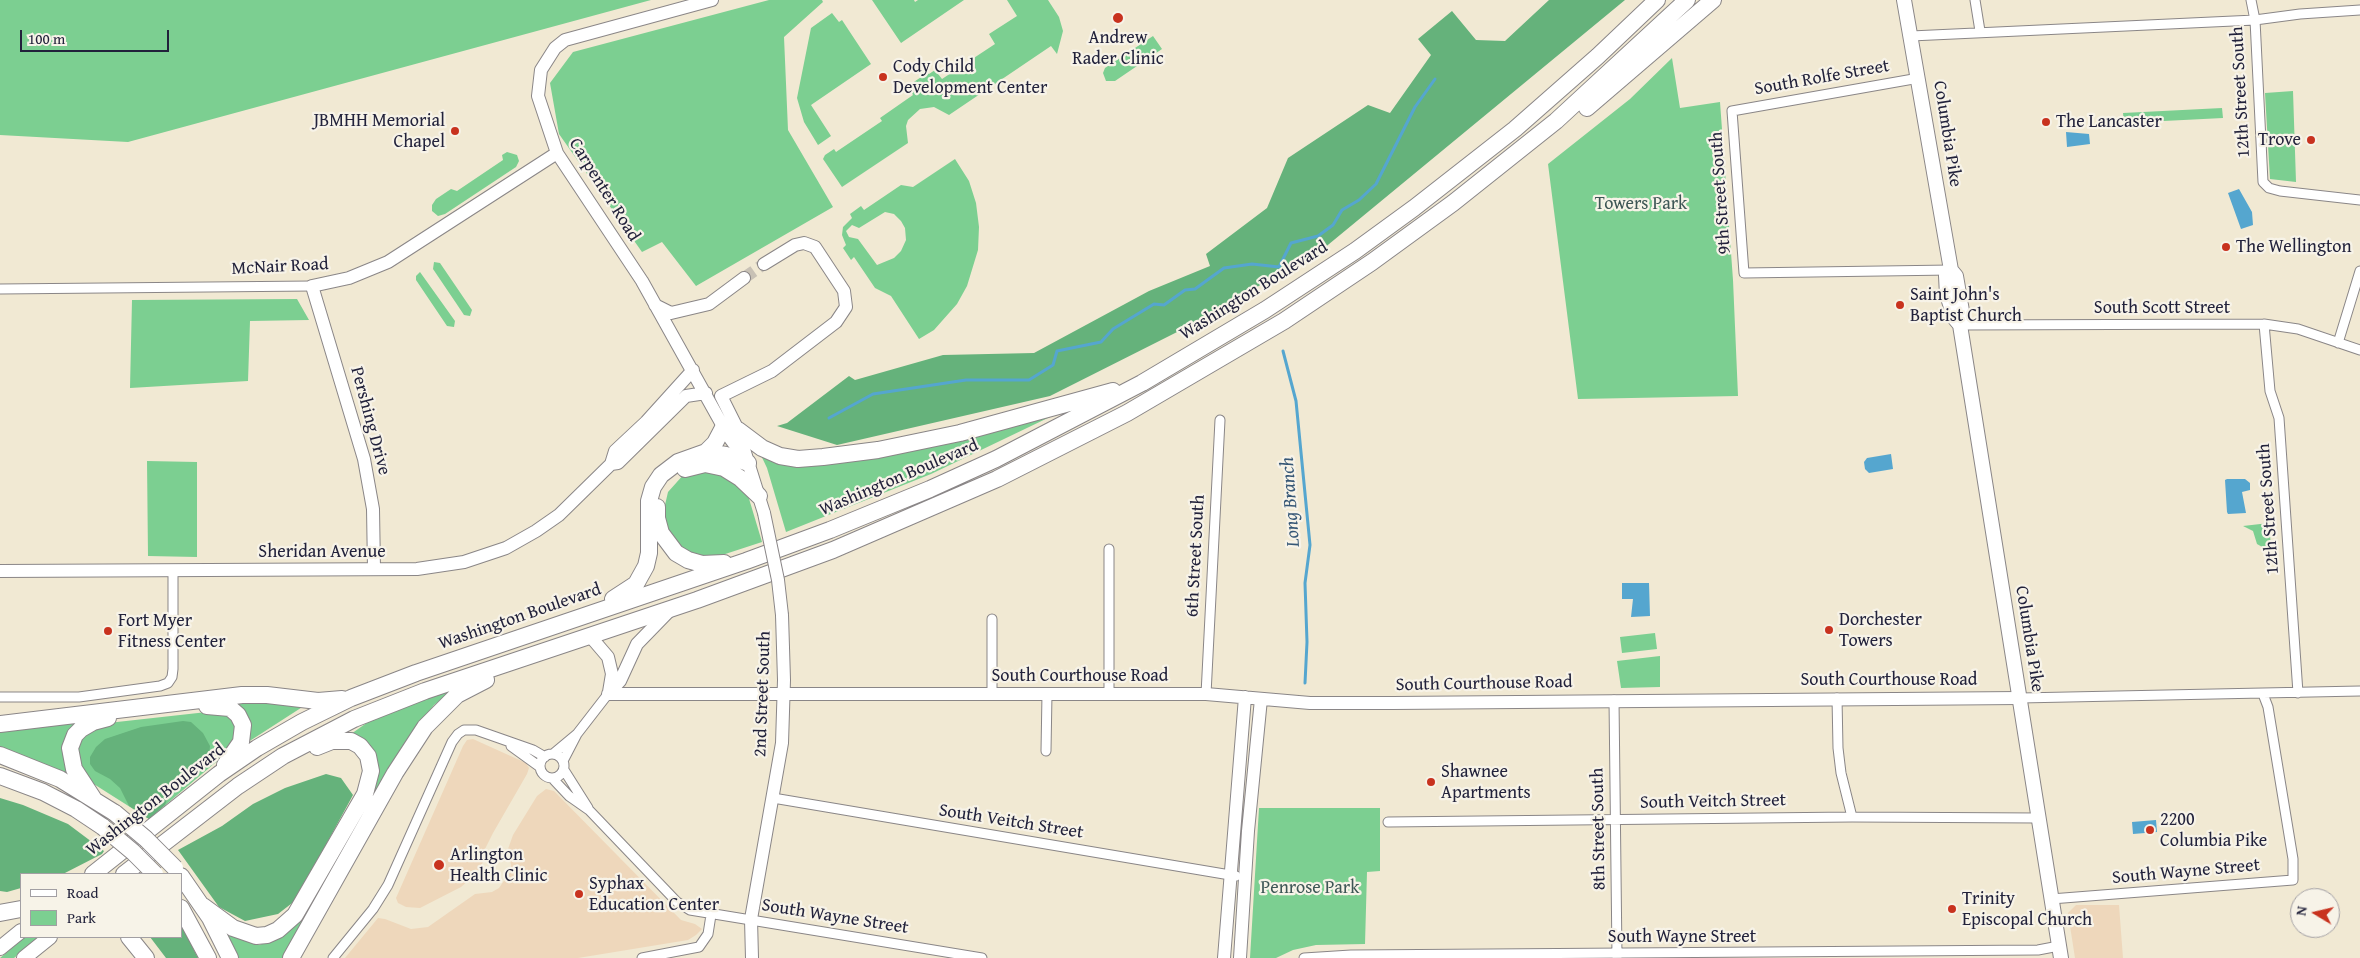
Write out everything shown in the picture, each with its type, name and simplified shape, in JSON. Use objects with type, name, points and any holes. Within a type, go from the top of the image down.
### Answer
[{"type":"highway","points":[[1598,56],[1646,0]]},
{"type":"highway","name":"Washington Boulevard","points":[[94,873],[219,774],[287,730],[351,698],[416,673],[746,561],[830,530],[930,489],[1061,427],[1142,383],[1250,320],[1355,251],[1435,192],[1515,129],[1598,56],[1657,0]]},
{"type":"highway","points":[[1479,184],[1576,104],[1687,0]]},
{"type":"highway","points":[[125,873],[218,800],[259,772],[307,743],[372,712],[800,563],[899,523],[997,479],[1094,431],[1174,387],[1284,321],[1372,262],[1479,184],[1541,144],[1566,125],[1713,0]]},
{"type":"highway","points":[[706,452],[718,439],[727,421],[762,448],[780,456],[798,459],[823,457],[887,448],[960,433],[1142,383]]},
{"type":"highway","points":[[566,622],[622,595],[636,584],[648,560],[648,508],[653,487],[661,475],[685,459],[706,452],[726,455],[748,463]]},
{"type":"highway","points":[[746,561],[708,565],[682,557],[670,547],[661,533],[657,518],[658,504],[662,491],[670,480],[680,471],[699,464],[717,466],[729,470],[759,496]]},
{"type":"highway","points":[[292,958],[396,773],[425,727],[457,695],[487,680],[509,672],[546,650]]},
{"type":"highway","points":[[0,724],[237,695],[268,695],[318,700],[351,698]]},
{"type":"highway","points":[[93,798],[74,769],[70,748],[81,729],[93,722],[108,718],[211,705],[230,708],[242,721],[243,737],[219,774]]},
{"type":"highway","points":[[203,906],[233,928],[250,935],[267,935],[284,926],[296,915],[306,899],[361,801],[370,783],[371,766],[368,756],[360,746],[351,741],[342,740],[326,743],[294,759],[259,772]]},
{"type":"highway","points":[[0,755],[44,772],[93,798],[116,813],[146,839],[179,873]]},
{"type":"highway","points":[[0,776],[25,784],[76,809],[103,827],[154,873]]},
{"type":"highway","points":[[0,783],[25,784]]},
{"type":"highway","points":[[182,877],[203,906],[230,958]]},
{"type":"highway","points":[[0,913],[20,909]]},
{"type":"highway","points":[[182,910],[208,958]]},
{"type":"highway","points":[[130,938],[146,958]]},
{"type":"main road","name":"Columbia Pike","points":[[1905,2],[1951,270],[1956,276],[1962,311],[1960,326],[2060,952]]},
{"type":"main road","points":[[0,948],[20,932]]},
{"type":"main road","points":[[24,958],[49,938]]},
{"type":"street","name":"Carpenter Road","points":[[712,0],[565,40],[554,48],[541,70],[538,96],[557,153],[655,305],[706,392],[727,421]]},
{"type":"street","points":[[1975,0],[1980,31]]},
{"type":"street","name":"12th Street South","points":[[2251,0],[2254,20],[2263,182],[2269,188],[2280,191],[2360,200]]},
{"type":"street","points":[[1911,36],[1980,31],[2254,20],[2300,14],[2360,10]]},
{"type":"street","name":"South Rolfe Street","points":[[1732,111],[1919,78]]},
{"type":"street","name":"9th Street South","points":[[1732,111],[1744,273],[1951,270]]},
{"type":"street","name":"McNair Road","points":[[0,288],[312,286],[349,278],[388,262],[557,153]]},
{"type":"street","points":[[727,421],[721,396],[772,372],[836,322],[846,307],[844,291],[815,247],[804,244],[795,245],[764,264]]},
{"type":"street","points":[[2338,343],[2360,271]]},
{"type":"street","points":[[655,305],[671,313],[713,302],[744,278]]},
{"type":"street","name":"Pershing Drive","points":[[312,286],[364,459],[372,509],[374,569]]},
{"type":"street","name":"12th Street South","points":[[2264,324],[2270,391],[2279,418],[2298,693]]},
{"type":"street","name":"South Scott Street","points":[[1960,326],[2264,324],[2298,329],[2360,350]]},
{"type":"street","name":"Sheridan Avenue","points":[[0,570],[432,568],[464,562],[506,548],[559,515],[611,464],[615,451],[646,422],[693,370]]},
{"type":"street","name":"Sheridan Avenue","points":[[611,464],[618,463],[686,396],[706,392]]},
{"type":"street","name":"6th Street South","points":[[1206,694],[1220,420]]},
{"type":"street","name":"2nd Street South","points":[[727,421],[748,463],[764,513],[778,580],[782,615],[784,694],[782,743],[751,919],[752,958]]},
{"type":"street","points":[[1108,694],[1109,549]]},
{"type":"street","points":[[0,697],[79,697],[160,686],[168,683],[172,677],[173,669],[173,570]]},
{"type":"street","points":[[540,767],[549,756],[577,734],[620,681],[637,644],[673,608]]},
{"type":"street","points":[[992,619],[992,694]]},
{"type":"street","points":[[590,636],[608,657],[612,674],[608,694]]},
{"type":"street","name":"South Courthouse Road","points":[[608,694],[1206,694],[1261,699],[1354,703],[2020,698],[2360,691]]},
{"type":"street","points":[[1046,751],[1047,694]]},
{"type":"street","name":"South Wayne Street","points":[[2051,899],[2292,880],[2294,859],[2268,707],[2263,694]]},
{"type":"street","points":[[1224,958],[1229,875],[1245,697]]},
{"type":"street","points":[[1837,698],[1841,773],[1852,817]]},
{"type":"street","points":[[1240,958],[1261,699]]},
{"type":"street","name":"8th Street South","points":[[1614,700],[1617,956]]},
{"type":"street","points":[[333,958],[378,902],[388,885],[455,738],[461,732],[472,729],[549,756],[559,756],[589,810]]},
{"type":"street","points":[[553,779],[561,775],[577,734]]},
{"type":"street","points":[[503,741],[540,767],[544,775],[553,779],[569,796],[589,810]]},
{"type":"street","name":"South Veitch Street","points":[[773,798],[1245,878]]},
{"type":"street","name":"South Wayne Street","points":[[589,810],[683,907],[692,911],[751,919],[982,958]]},
{"type":"street","name":"South Veitch Street","points":[[1388,822],[1852,817],[2038,818]]},
{"type":"street","points":[[642,958],[699,947],[708,934],[711,914]]},
{"type":"street","name":"South Wayne Street","points":[[1304,958],[1351,955],[1883,955],[2044,950],[2060,952]]},
{"type":"shaded area","points":[[473,739],[526,763],[529,768],[527,774],[493,833],[484,851],[483,862],[477,873],[461,887],[420,908],[406,907],[398,903],[396,898],[463,746],[467,740]]},
{"type":"shaded area","points":[[546,789],[554,791],[681,920],[695,924],[702,929],[688,940],[578,958],[345,958],[378,918],[411,929],[428,927],[475,894],[492,892],[499,888],[510,872],[511,865],[508,849],[513,835],[537,796]]},
{"type":"shaded area","points":[[2076,905],[2119,905],[2123,958],[2075,958],[2068,913]]},
{"type":"green space","points":[[0,0],[651,0],[128,142],[0,135]]},
{"type":"green space","points":[[769,0],[822,0],[823,2],[784,37],[788,130],[833,207],[696,286],[662,242],[642,252],[559,134],[550,83],[573,52]]},
{"type":"green space","points":[[872,0],[914,0],[915,2],[918,0],[964,0],[901,43]]},
{"type":"green space","points":[[1007,0],[1048,0],[1059,17],[1063,31],[1057,54],[1051,46],[949,115],[934,107],[920,109],[908,120],[906,126],[908,143],[842,187],[823,159],[825,155],[834,149],[836,152],[882,121],[880,118],[913,95],[908,86],[927,73],[929,74],[935,70],[942,79],[995,44],[989,34],[1017,16]]},
{"type":"green space","points":[[1549,0],[1625,0],[1323,249],[1191,325],[1050,396],[837,445],[777,426],[787,423],[849,376],[855,380],[943,355],[1034,353],[1149,291],[1210,266],[1206,254],[1267,208],[1288,158],[1368,105],[1390,113],[1431,55],[1418,39],[1452,11],[1476,40],[1505,41]]},
{"type":"green space","points":[[832,13],[839,22],[842,20],[871,64],[811,105],[831,136],[818,145],[804,122],[797,98],[811,28]]},
{"type":"green space","points":[[1153,36],[1162,49],[1115,81],[1106,81],[1103,73],[1105,68]]},
{"type":"green space","name":"Towers Park","points":[[1672,58],[1680,108],[1720,102],[1733,280],[1738,396],[1578,399],[1548,164],[1630,99]]},
{"type":"green space","points":[[2293,91],[2296,182],[2270,179],[2265,93]]},
{"type":"green space","points":[[2222,108],[2223,118],[2124,123],[2123,113]]},
{"type":"green space","points":[[507,152],[517,155],[519,161],[516,167],[445,214],[438,216],[432,211],[432,205],[436,199],[451,189],[457,191],[503,160],[502,155]]},
{"type":"green space","points":[[955,159],[969,181],[976,203],[979,227],[978,250],[967,286],[957,304],[934,330],[919,339],[891,296],[875,288],[854,257],[851,260],[843,248],[846,245],[842,235],[843,227],[852,218],[850,214],[861,206],[864,210],[901,185],[913,187]],"holes":[[[885,212],[894,214],[905,228],[906,240],[901,251],[894,258],[877,265],[858,239],[849,237],[846,231],[852,225],[859,228]]]},
{"type":"green space","points":[[434,262],[440,263],[472,310],[470,316],[464,315],[433,269]]},
{"type":"green space","points":[[420,272],[455,321],[454,327],[447,326],[416,280],[416,276]]},
{"type":"green space","points":[[297,299],[309,320],[250,321],[248,381],[130,388],[132,300]]},
{"type":"green space","points":[[1052,416],[931,474],[786,532],[767,468],[758,449],[778,461]]},
{"type":"green space","points":[[147,461],[197,462],[197,557],[148,556]]},
{"type":"green space","points":[[703,468],[727,473],[747,492],[762,542],[713,558],[690,554],[673,540],[662,518],[668,492],[685,473]]},
{"type":"green space","points":[[2269,523],[2271,547],[2264,548],[2257,544],[2253,531],[2243,526]]},
{"type":"green space","points":[[1655,633],[1657,649],[1622,653],[1620,637]]},
{"type":"green space","points":[[1660,656],[1660,687],[1621,688],[1617,661]]},
{"type":"green space","points":[[458,686],[434,705],[412,733],[285,958],[238,958],[224,929],[259,945],[276,939],[312,901],[377,780],[375,758],[351,734],[368,722]]},
{"type":"green space","points":[[238,698],[307,704],[245,744],[235,707]]},
{"type":"green space","points":[[216,711],[236,720],[236,736],[229,751],[149,819],[89,781],[76,758],[82,735],[108,723]]},
{"type":"green space","points":[[97,717],[71,733],[74,777],[0,748],[0,728]]},
{"type":"green space","points":[[183,721],[191,722],[203,733],[210,746],[209,756],[178,780],[171,789],[165,805],[149,819],[129,806],[120,788],[110,779],[95,771],[90,764],[90,757],[96,747],[105,739],[141,727]]},
{"type":"green space","points":[[326,774],[341,778],[353,795],[296,900],[278,914],[245,921],[219,907],[178,850],[222,826],[253,804],[285,788]]},
{"type":"green space","points":[[0,798],[23,805],[68,824],[104,851],[102,854],[65,873],[20,873],[20,888],[7,892],[0,891]]},
{"type":"green space","name":"Penrose Park","points":[[1259,808],[1380,808],[1380,871],[1367,872],[1365,944],[1316,945],[1293,950],[1276,958],[1250,958]]},
{"type":"green space","points":[[182,927],[198,958],[166,958],[151,938],[182,938]]},
{"type":"green space","points":[[24,938],[39,938],[14,958],[0,958]]},
{"type":"water","points":[[2066,132],[2089,134],[2090,144],[2067,147]]},
{"type":"water","points":[[2239,189],[2252,212],[2253,225],[2241,229],[2228,193]]},
{"type":"water","points":[[1891,454],[1893,469],[1869,473],[1865,469],[1864,462],[1867,458]]},
{"type":"water","points":[[2245,479],[2250,483],[2250,490],[2242,492],[2246,513],[2228,514],[2225,480]]},
{"type":"water","points":[[1622,583],[1649,583],[1650,616],[1631,617],[1633,599],[1622,599]]},
{"type":"water","points":[[2156,820],[2157,832],[2133,834],[2132,822]]},
{"type":"waterway","points":[[829,418],[873,394],[966,380],[1029,380],[1053,365],[1057,351],[1101,342],[1113,329],[1154,304],[1164,305],[1185,290],[1195,289],[1224,268],[1252,264],[1279,267],[1291,243],[1318,236],[1333,225],[1342,210],[1359,200],[1376,184],[1415,107],[1435,79]]},
{"type":"waterway","name":"Long Branch","points":[[1283,351],[1296,401],[1310,545],[1305,583],[1307,642],[1305,683]]},
{"type":"tunnel","points":[[744,278],[764,264]]},
{"type":"place","name":"Andrew Rader Clinic","points":[[1118,18]]},
{"type":"place","name":"Cody Child Development Center","points":[[883,77]]},
{"type":"place","name":"The Lancaster","points":[[2046,122]]},
{"type":"place","name":"JBMHH Memorial Chapel","points":[[455,131]]},
{"type":"place","name":"Trove","points":[[2311,140]]},
{"type":"place","name":"The Wellington","points":[[2226,247]]},
{"type":"place","name":"Saint John's Baptist Church","points":[[1900,305]]},
{"type":"place","name":"Dorchester Towers","points":[[1829,630]]},
{"type":"place","name":"Fort Myer Fitness Center","points":[[108,631]]},
{"type":"place","name":"Shawnee Apartments","points":[[1431,782]]},
{"type":"place","name":"2200 Columbia Pike","points":[[2150,830]]},
{"type":"place","name":"Arlington Health Clinic","points":[[439,865]]},
{"type":"place","name":"Syphax Education Center","points":[[579,894]]},
{"type":"place","name":"Trinity Episcopal Church","points":[[1952,909]]}]
